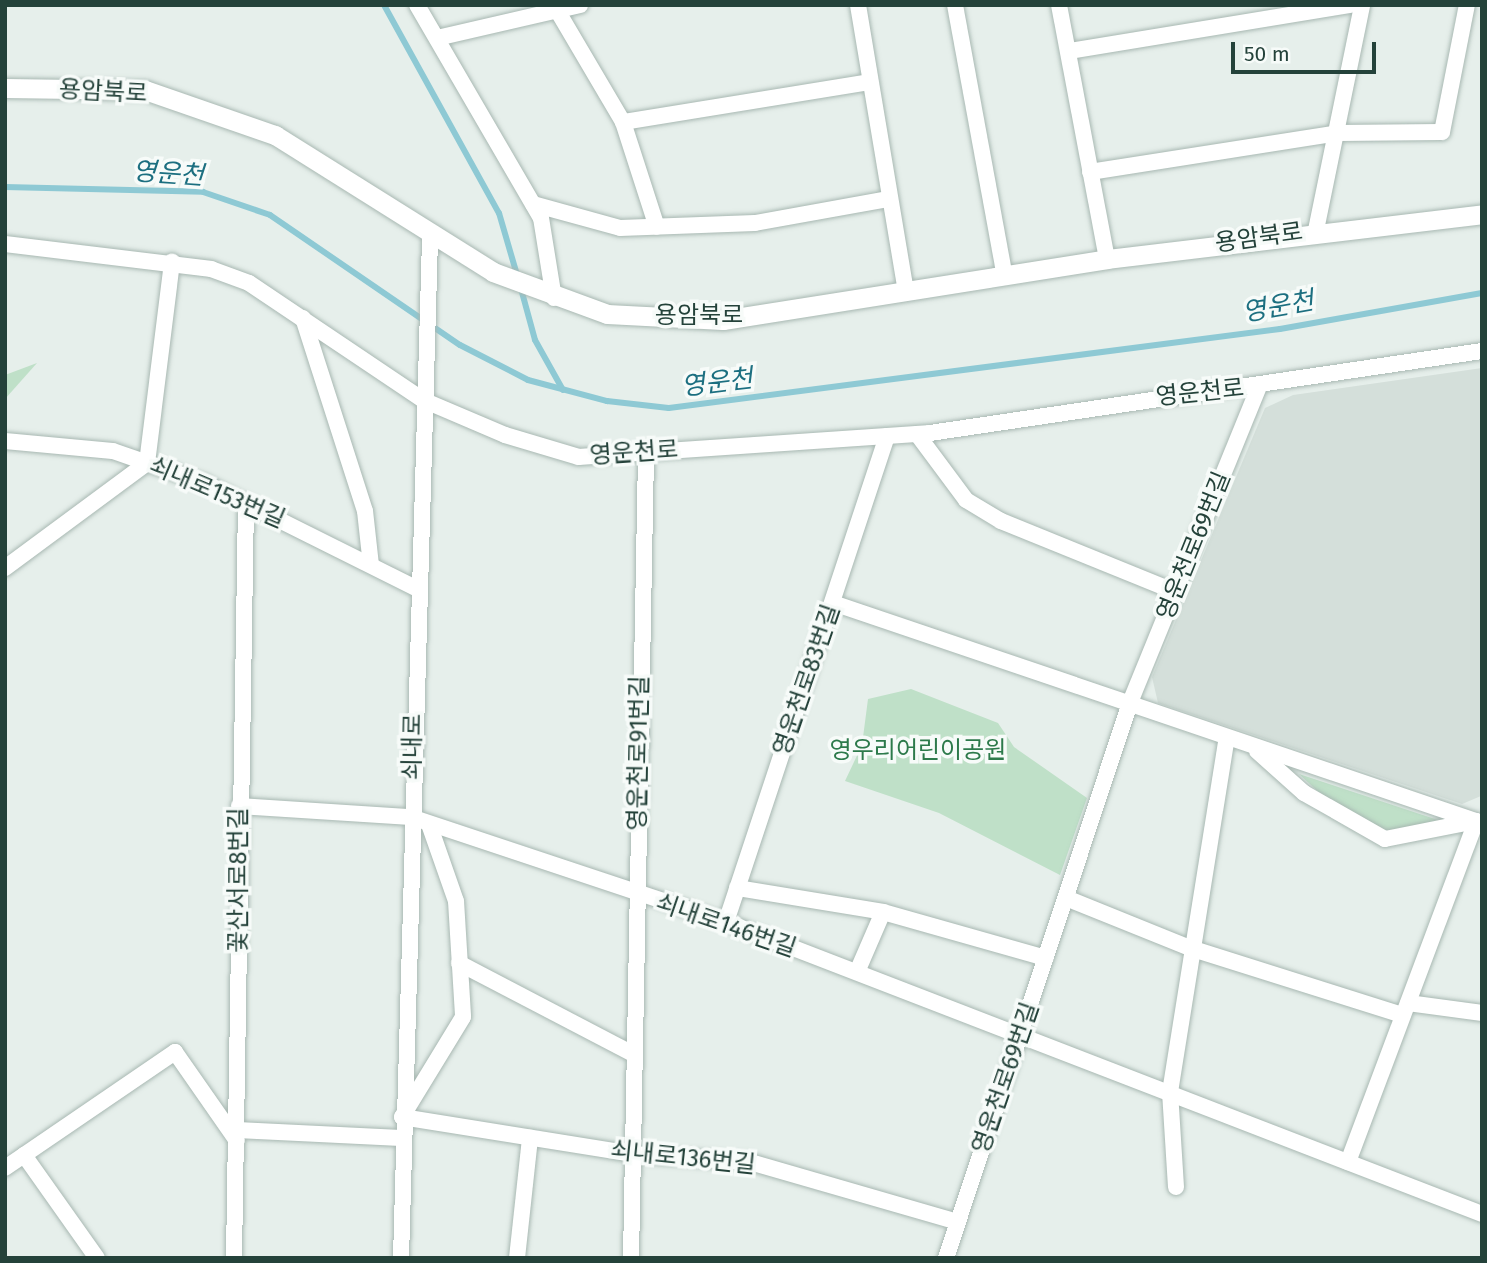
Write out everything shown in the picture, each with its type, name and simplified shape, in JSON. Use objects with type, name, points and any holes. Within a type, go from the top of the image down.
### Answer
[{"type":"street","points":[[417,5],[533,204],[554,298]]},
{"type":"street","points":[[437,38],[580,5]]},
{"type":"street","points":[[858,5],[906,292]]},
{"type":"street","points":[[956,5],[1004,273]]},
{"type":"street","points":[[1059,5],[1107,259]]},
{"type":"street","points":[[1069,51],[1350,5]]},
{"type":"street","points":[[1316,230],[1338,133],[1362,5]]},
{"type":"street","points":[[1090,172],[1338,133],[1442,132],[1467,5]]},
{"type":"street","points":[[556,10],[623,122],[657,227]]},
{"type":"street","points":[[623,122],[869,82]]},
{"type":"street","name":"용암북로","points":[[5,88],[145,90],[275,135],[430,236],[554,298],[607,314],[723,320],[906,292],[1004,273],[1316,230],[1482,214]]},
{"type":"street","points":[[533,204],[620,228],[755,223],[889,200]]},
{"type":"street","name":"쇠내로","points":[[401,1258],[401,1138],[416,588],[430,236]]},
{"type":"street","name":"영운천로","points":[[5,244],[172,262],[248,283],[424,392],[505,435],[579,457],[917,434],[1259,387],[1482,351]]},
{"type":"street","points":[[5,568],[147,463],[172,262]]},
{"type":"street","points":[[303,318],[365,510],[371,565]]},
{"type":"street","name":"영운천로69번길","points":[[946,1258],[1130,706],[1259,387]]},
{"type":"street","points":[[917,434],[966,500],[1001,521],[1175,592]]},
{"type":"street","name":"영운천로83번길","points":[[726,922],[887,436]]},
{"type":"street","name":"쇠내로153번길","points":[[5,441],[113,451],[147,463],[246,503],[416,588]]},
{"type":"street","name":"영운천로91번길","points":[[631,1258],[635,895],[646,452]]},
{"type":"street","name":"꽃산서로8번길","points":[[234,1258],[239,806],[246,503]]},
{"type":"street","points":[[833,603],[1130,706],[1479,822]]},
{"type":"street","points":[[1176,1187],[1170,1093],[1190,947],[1227,738]]},
{"type":"street","points":[[1252,747],[1304,793],[1385,839],[1479,822]]},
{"type":"street","name":"쇠내로146번길","points":[[239,806],[411,817],[635,895],[726,922],[1482,1214]]},
{"type":"street","points":[[1348,1162],[1479,822]]},
{"type":"street","points":[[402,1117],[463,1017],[456,901],[429,824]]},
{"type":"street","points":[[737,888],[883,912],[1046,957]]},
{"type":"street","points":[[1066,898],[1190,947],[1406,1009],[1482,1013]]},
{"type":"street","points":[[857,972],[883,912]]},
{"type":"street","points":[[459,963],[633,1054]]},
{"type":"street","points":[[5,1168],[174,1052],[237,1135],[401,1138]]},
{"type":"street","name":"쇠내로136번길","points":[[402,1117],[632,1154],[750,1162],[958,1222]]},
{"type":"street","points":[[517,1258],[530,1138]]},
{"type":"street","points":[[24,1155],[97,1258]]},
{"type":"shaded area","points":[[1482,368],[1481,796],[1462,804],[1158,703],[1152,677],[1265,408],[1293,395]]},
{"type":"green space","points":[[37,363],[5,399],[5,375]]},
{"type":"green space","name":"영우리어린이공원","points":[[911,689],[998,723],[1014,747],[1087,798],[1060,875],[939,813],[845,781],[862,745],[868,699]]},
{"type":"green space","points":[[1299,774],[1444,822],[1385,831],[1325,798]]},
{"type":"waterway","points":[[384,5],[499,213],[517,275]]},
{"type":"waterway","name":"영운천","points":[[5,187],[203,192],[270,215],[460,345],[528,380],[607,401],[669,408],[1280,329],[1482,293]]},
{"type":"waterway","points":[[520,285],[535,340],[563,390]]}]
